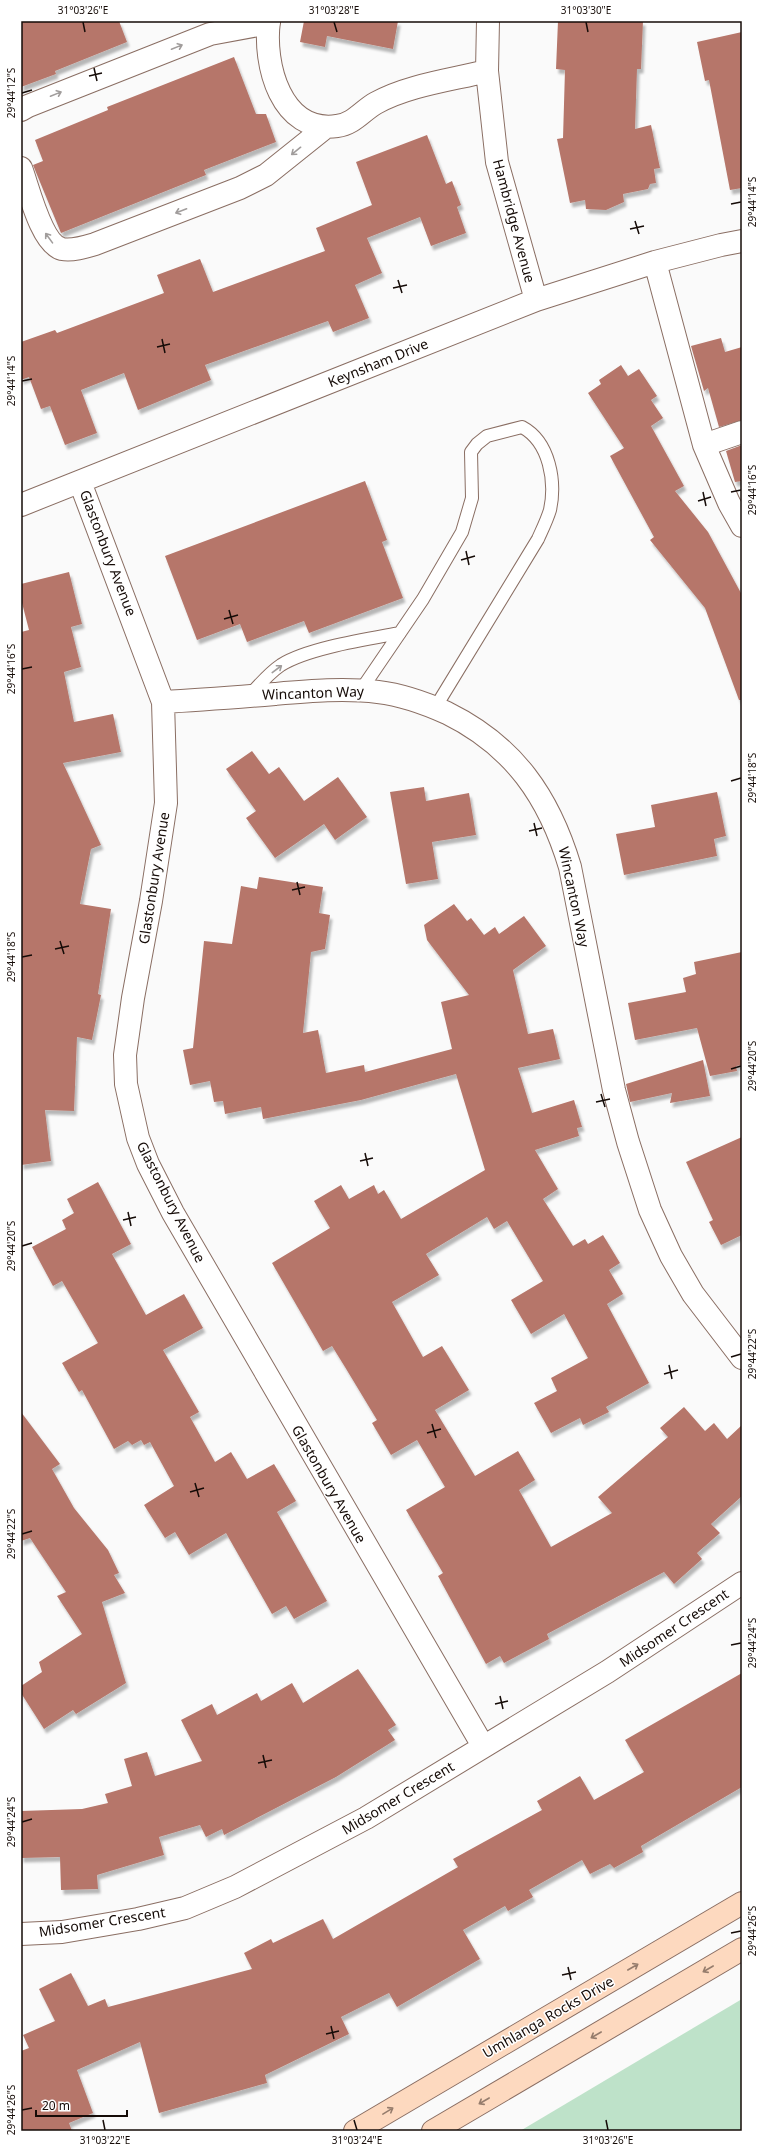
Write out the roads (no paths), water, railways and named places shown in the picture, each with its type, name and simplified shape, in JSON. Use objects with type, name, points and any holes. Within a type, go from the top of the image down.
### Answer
[{"type":"main road","name":"Umhlanga Rocks Drive","points":[[354,2131],[742,1903]]},
{"type":"main road","points":[[432,2131],[742,1949]]},
{"type":"street","name":"Hambridge Avenue","points":[[488,21],[487,71],[497,162],[536,300]]},
{"type":"street","points":[[21,110],[210,34],[269,22],[267,37],[269,62],[282,98],[296,115],[309,124],[326,127],[338,126],[352,121],[376,103],[401,93],[487,71]]},
{"type":"street","points":[[21,168],[44,230],[54,245],[61,249],[70,250],[95,244],[240,188],[266,175],[326,127]]},
{"type":"street","name":"Keynsham Drive","points":[[21,505],[536,300],[655,262],[721,244],[742,241]]},
{"type":"street","points":[[655,262],[704,445],[729,503],[742,526]]},
{"type":"street","points":[[704,445],[742,432]]},
{"type":"street","name":"Glastonbury Avenue","points":[[80,482],[164,702],[166,803],[151,901],[133,998],[126,1055],[126,1084],[138,1138],[148,1164],[189,1239],[483,1746]]},
{"type":"street","name":"Wincanton Way","points":[[164,702],[339,690],[362,690],[406,697],[471,725],[494,741],[527,778],[548,808],[562,841],[570,867],[614,1090],[628,1142],[650,1210],[671,1256],[694,1294],[742,1358]]},
{"type":"street","name":"Midsomer Crescent","points":[[21,1934],[62,1932],[115,1923],[185,1908],[235,1886],[341,1832],[607,1672],[742,1583]]},
{"type":"lane","points":[[362,690],[423,599],[462,532],[472,498],[471,452],[476,444],[487,436],[522,427],[539,440],[550,472],[552,490],[548,517],[538,540],[434,708]]},
{"type":"lane","points":[[249,696],[271,672],[297,658],[329,648],[400,632]]}]
